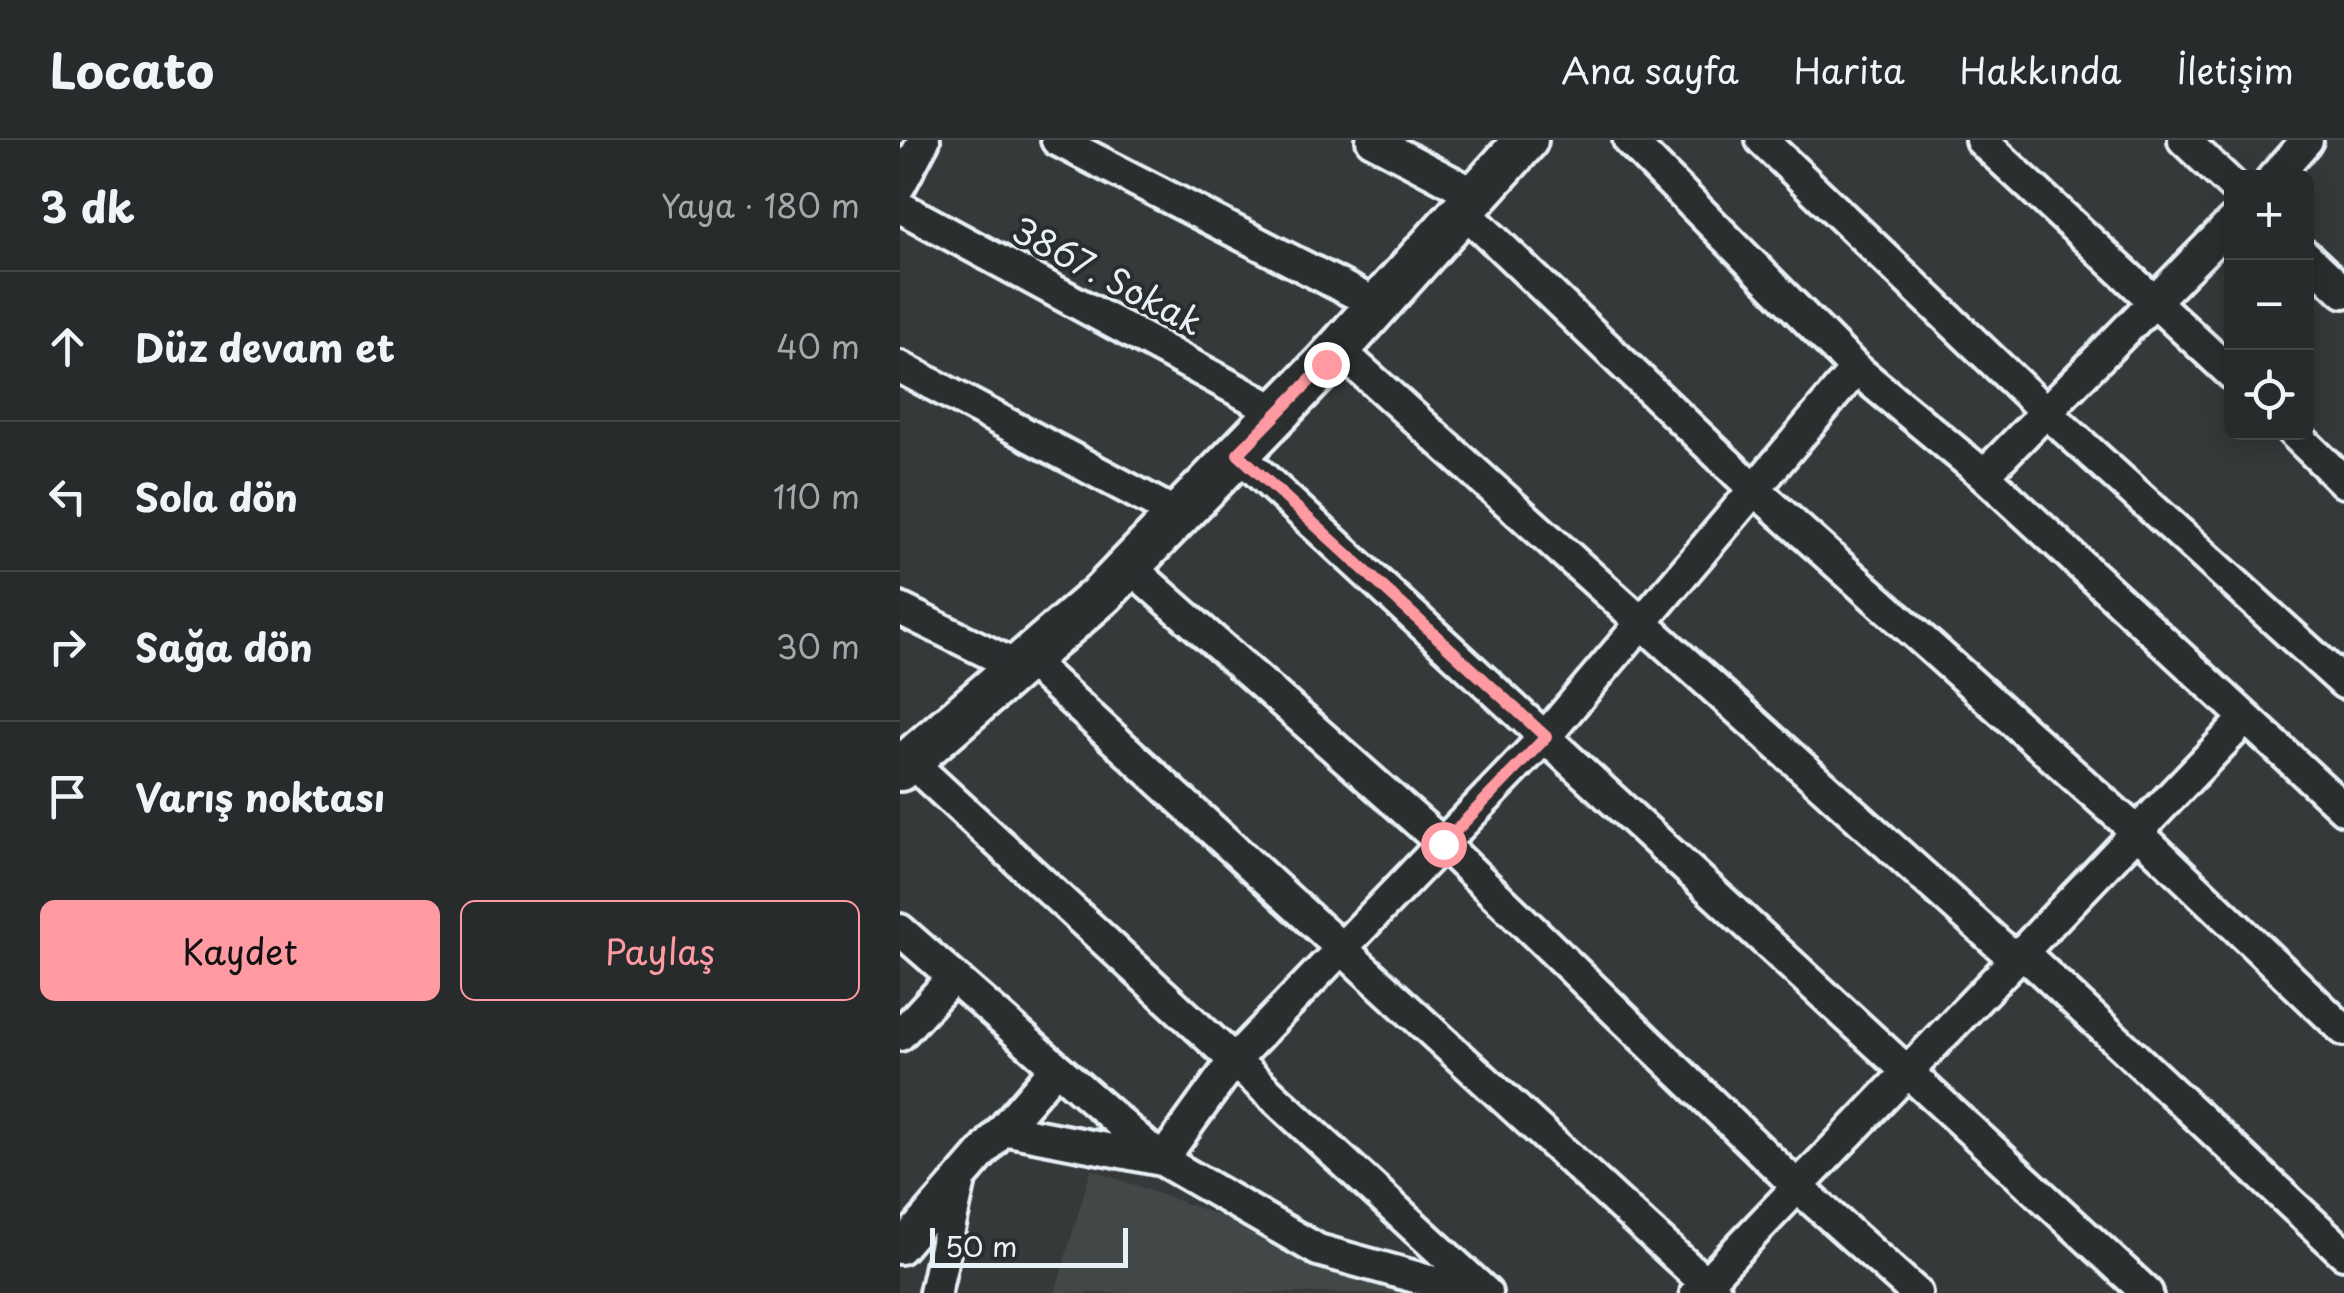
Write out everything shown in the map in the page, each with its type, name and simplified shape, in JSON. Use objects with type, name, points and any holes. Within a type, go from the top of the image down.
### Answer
[{"type":"main road","points":[[905,765],[1129,566],[1338,349],[1526,140]]},
{"type":"street","points":[[900,185],[924,140]]},
{"type":"street","points":[[1057,140],[1378,305]]},
{"type":"street","points":[[1372,140],[1470,202],[1755,490],[2136,831],[2344,1030]]},
{"type":"street","points":[[1629,140],[1856,368],[1984,475],[2344,809]]},
{"type":"street","points":[[1762,140],[2044,410],[2344,683]]},
{"type":"street","points":[[1981,140],[2224,366]]},
{"type":"street","points":[[2184,140],[2224,178]]},
{"type":"street","points":[[2280,170],[2307,140]]},
{"type":"street","name":"3867. Sokak","points":[[900,208],[1278,412]]},
{"type":"street","points":[[1984,475],[2224,230]]},
{"type":"street","points":[[2310,260],[2344,292]]},
{"type":"street","points":[[1338,349],[2018,955],[2344,1253]]},
{"type":"street","points":[[900,367],[1178,515]]},
{"type":"street","points":[[1162,1160],[1235,1059],[1546,737],[1856,368]]},
{"type":"street","points":[[2300,440],[2344,482]]},
{"type":"street","points":[[1238,454],[2147,1293]]},
{"type":"street","points":[[1129,566],[1443,844],[1800,1189],[1916,1293]]},
{"type":"street","points":[[900,609],[1022,663],[1339,949],[1706,1290],[2018,955],[2246,718]]},
{"type":"street","points":[[905,765],[1235,1059],[1486,1293]]},
{"type":"street","points":[[900,930],[1054,1070],[1162,1160],[1318,1250],[1473,1293]]},
{"type":"street","points":[[900,1034],[953,977]]},
{"type":"street","points":[[900,1248],[1054,1070]]},
{"type":"street","points":[[1003,1129],[1162,1160]]},
{"type":"street","points":[[935,1293],[961,1177]]},
{"type":"shaded area","points":[[1091,1169],[1432,1293],[1055,1293]]},
{"type":"route","points":[[1326,364],[1238,454],[1546,737],[1443,844]]}]
